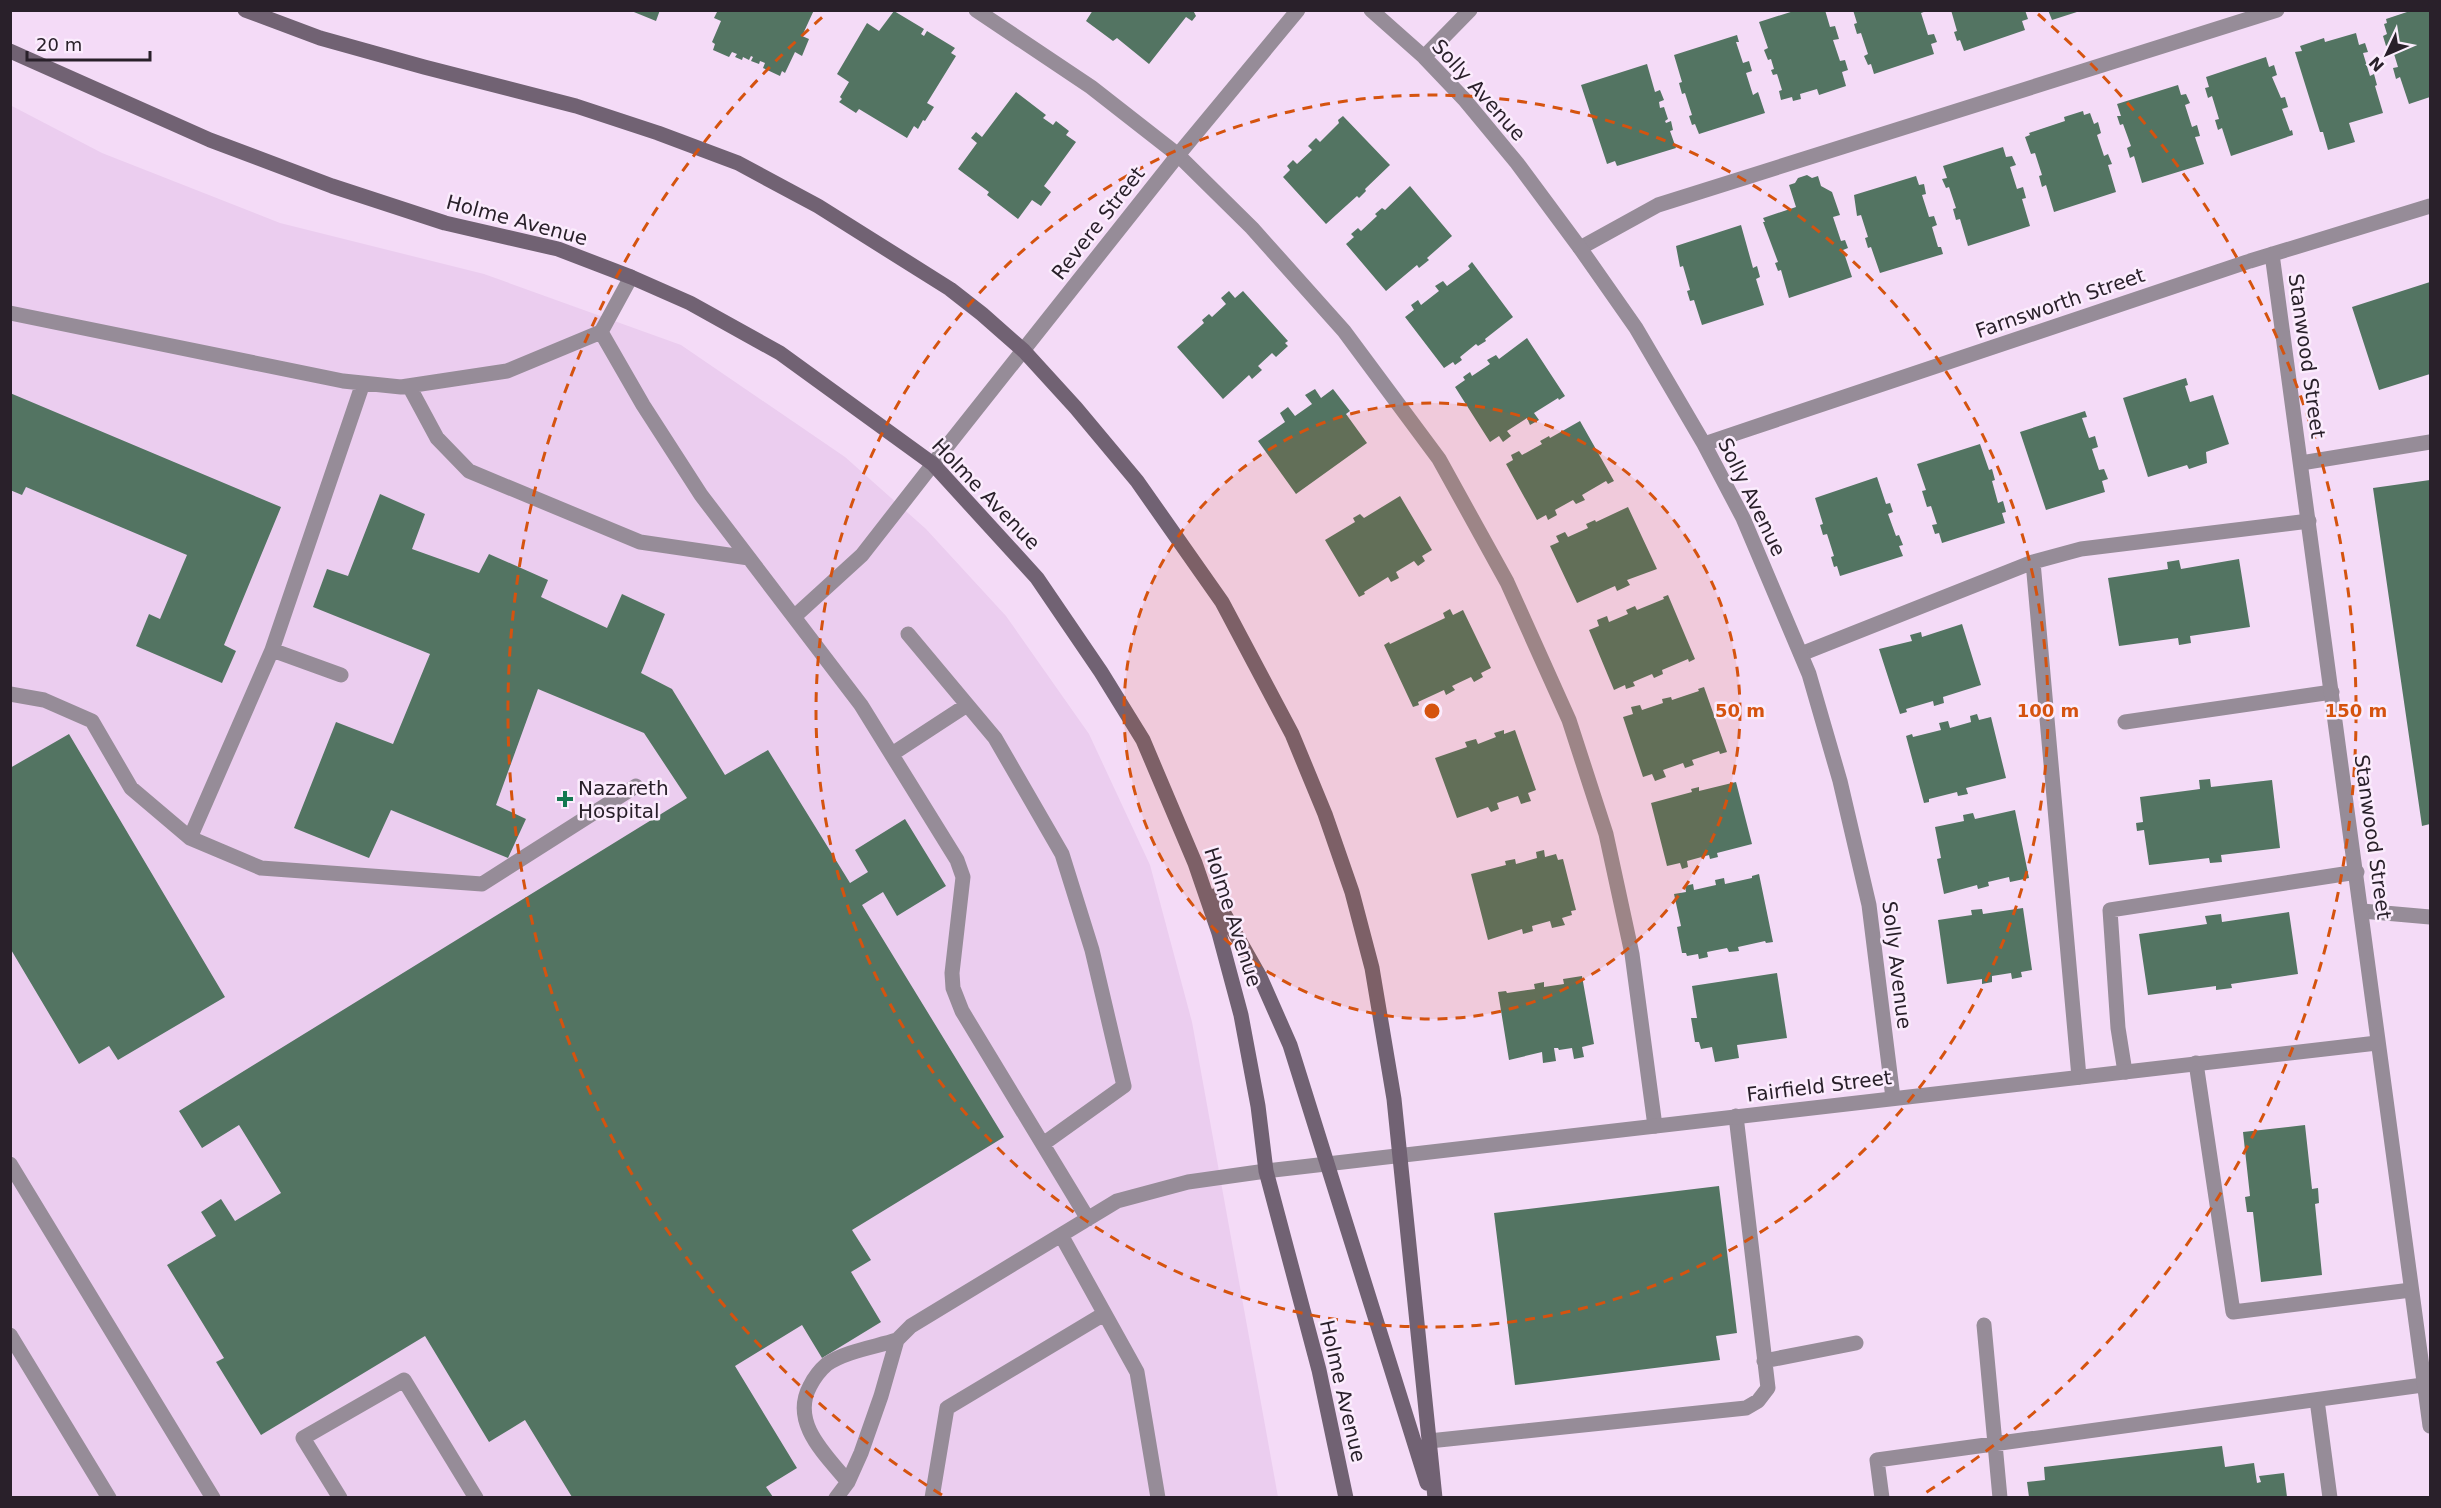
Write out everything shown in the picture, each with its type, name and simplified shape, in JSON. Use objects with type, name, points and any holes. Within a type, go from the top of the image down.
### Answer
[{"type":"main road","points":[[245,10],[320,38],[576,106],[738,163],[818,206],[950,289],[982,314],[1024,351],[1076,408],[1137,481],[1222,602],[1292,734],[1329,825],[1352,892],[1372,968],[1391,1077],[1430,1441],[1433,1497]]},
{"type":"main road","name":"Holme Avenue","points":[[10,51],[210,140],[332,186],[445,223],[558,249],[690,303],[780,353],[933,464],[1037,578],[1101,672],[1143,740],[1195,862],[1219,933],[1241,1015],[1258,1106],[1266,1171],[1319,1370],[1346,1497]]},
{"type":"main road","points":[[1195,862],[1260,977],[1286,1035],[1433,1497]]},
{"type":"street","points":[[976,10],[1091,87],[1178,155],[1252,228],[1344,332],[1439,459],[1507,582],[1569,720],[1606,834],[1632,954],[1655,1126]]},
{"type":"street","name":"Revere Street","points":[[794,617],[862,555],[1178,155],[1298,10]]},
{"type":"street","name":"Solly Avenue","points":[[1371,10],[1424,57],[1464,99],[1517,163],[1580,248],[1636,328],[1704,444],[1743,518],[1809,674],[1840,781],[1869,904],[1893,1098]]},
{"type":"street","points":[[1424,57],[1470,10]]},
{"type":"street","points":[[1580,248],[1658,205],[2277,10]]},
{"type":"street","name":"Farnsworth Street","points":[[1704,444],[2272,254],[2430,206]]},
{"type":"street","name":"Stanwood Street","points":[[2272,254],[2357,872],[2377,1043],[2411,1290],[2428,1384],[2430,1426]]},
{"type":"street","points":[[10,313],[343,381],[409,386],[507,371],[601,332],[631,277]]},
{"type":"street","points":[[601,332],[643,405],[701,495],[861,705],[957,860],[963,877],[952,973],[953,988],[962,1011],[1088,1219]]},
{"type":"street","points":[[190,838],[272,650],[363,383]]},
{"type":"street","points":[[409,386],[437,438],[469,471],[640,542],[749,558]]},
{"type":"street","points":[[2301,463],[2430,442]]},
{"type":"street","points":[[1801,654],[2033,562],[2081,549],[2309,521]]},
{"type":"street","points":[[2033,562],[2079,1077]]},
{"type":"street","points":[[908,634],[995,738],[1062,854],[1092,950],[1124,1086],[1043,1144]]},
{"type":"street","points":[[272,650],[341,675]]},
{"type":"street","points":[[2125,722],[2332,692]]},
{"type":"street","points":[[10,694],[44,700],[92,721],[131,788],[190,838],[261,868],[482,884],[636,786]]},
{"type":"street","points":[[892,754],[967,705]]},
{"type":"street","points":[[2125,1072],[2118,1028],[2110,910],[2357,872]]},
{"type":"street","points":[[2362,911],[2430,917]]},
{"type":"street","name":"Fairfield Street","points":[[897,1340],[911,1326],[1117,1201],[1188,1182],[1401,1154],[2377,1043]]},
{"type":"street","points":[[2196,1064],[2233,1312],[2411,1290]]},
{"type":"street","points":[[1430,1441],[1746,1408],[1758,1401],[1768,1388],[1736,1116]]},
{"type":"street","points":[[10,1164],[213,1497]]},
{"type":"street","points":[[1061,1235],[1137,1372],[1158,1497]]},
{"type":"street","points":[[932,1497],[947,1408],[1104,1314]]},
{"type":"street","points":[[1984,1325],[2000,1497]]},
{"type":"street","points":[[10,1335],[109,1497]]},
{"type":"street","points":[[848,1482],[814,1442],[807,1426],[804,1409],[807,1392],[815,1377],[827,1364],[897,1340]]},
{"type":"street","points":[[836,1497],[848,1482],[861,1453],[897,1340]]},
{"type":"street","points":[[1764,1361],[1856,1343]]},
{"type":"street","points":[[340,1497],[303,1438],[404,1380],[476,1497]]},
{"type":"street","points":[[1882,1497],[1877,1460],[2428,1384]]},
{"type":"street","points":[[2317,1400],[2330,1497]]},
{"type":"shaded area","name":"Nazareth Hospital","points":[[10,105],[102,153],[280,223],[484,274],[681,345],[845,457],[926,529],[1006,616],[1089,734],[1150,865],[1192,1022],[1278,1497],[11,1497]]},
{"type":"building","points":[[629,10],[660,10],[656,21]]},
{"type":"building","points":[[718,10],[814,10],[802,36],[809,39],[802,56],[795,52],[785,73],[782,71],[780,76],[763,68],[765,63],[760,61],[759,64],[751,61],[753,57],[751,56],[749,60],[743,57],[742,60],[735,57],[737,54],[732,52],[729,57],[713,50],[715,44],[712,42],[721,21],[714,18]]},
{"type":"building","points":[[1093,10],[1193,10],[1196,16],[1192,21],[1186,17],[1149,64],[1117,38],[1113,41],[1086,21]]},
{"type":"building","points":[[1797,10],[1825,10],[1830,27],[1835,26],[1839,39],[1833,40],[1840,61],[1845,60],[1848,70],[1842,72],[1846,86],[1819,95],[1817,89],[1800,94],[1801,99],[1793,101],[1792,97],[1781,100],[1779,91],[1782,90],[1777,74],[1773,75],[1771,70],[1774,69],[1771,59],[1768,60],[1764,50],[1768,48],[1759,22]]},
{"type":"building","points":[[1853,10],[1929,10],[1921,13],[1928,35],[1934,34],[1937,42],[1931,44],[1934,54],[1874,74],[1871,64],[1868,65],[1864,56],[1868,54],[1861,33],[1857,34],[1854,24],[1857,23]]},
{"type":"building","points":[[1951,10],[2025,10],[2028,19],[2022,21],[2025,30],[1964,51],[1954,32],[1957,31]]},
{"type":"building","points":[[2048,10],[2080,10],[2080,11],[2052,20]]},
{"type":"building","points":[[2413,10],[2430,10],[2430,97],[2409,104],[2400,77],[2396,79],[2393,68],[2398,67],[2391,44],[2386,46],[2383,36],[2387,34],[2384,24],[2387,23],[2386,19]]},
{"type":"building","points":[[894,11],[924,29],[921,34],[924,36],[927,31],[955,48],[951,53],[956,56],[927,103],[934,107],[918,129],[914,126],[907,138],[859,109],[856,113],[839,102],[849,82],[837,74],[867,23],[879,31]]},
{"type":"building","points":[[2356,33],[2359,45],[2365,43],[2368,52],[2363,53],[2370,76],[2374,74],[2383,113],[2349,123],[2355,142],[2328,150],[2323,132],[2320,132],[2295,52],[2302,51],[2300,46],[2324,38],[2325,42]]},
{"type":"building","points":[[1737,35],[1739,42],[1736,42],[1743,63],[1749,61],[1752,71],[1746,73],[1753,95],[1758,92],[1765,113],[1699,134],[1695,124],[1692,125],[1689,116],[1692,115],[1685,93],[1682,94],[1679,83],[1682,82],[1674,55]]},
{"type":"building","points":[[2266,57],[2269,67],[2274,65],[2277,75],[2272,77],[2281,98],[2285,97],[2288,107],[2282,109],[2293,135],[2231,156],[2222,128],[2218,130],[2215,120],[2219,119],[2212,96],[2208,98],[2205,88],[2209,87],[2206,77]]},
{"type":"building","points":[[1647,64],[1655,92],[1660,90],[1664,100],[1659,102],[1660,108],[1664,107],[1668,119],[1666,123],[1671,121],[1673,130],[1670,131],[1676,148],[1617,166],[1615,161],[1607,164],[1581,85]]},
{"type":"building","points":[[2178,85],[2181,95],[2186,94],[2190,103],[2185,105],[2192,127],[2197,125],[2200,136],[2195,137],[2204,164],[2142,183],[2134,156],[2130,158],[2127,148],[2131,146],[2123,124],[2120,125],[2117,116],[2121,116],[2117,104]]},
{"type":"building","points":[[1016,92],[1046,115],[1043,118],[1053,125],[1056,121],[1069,131],[1066,135],[1076,142],[1044,186],[1051,192],[1041,206],[1032,200],[1018,219],[987,195],[989,192],[958,169],[977,143],[971,138],[976,132],[982,137]]},
{"type":"building","points":[[2083,111],[2084,115],[2090,113],[2094,124],[2098,122],[2101,133],[2097,135],[2104,156],[2108,154],[2112,164],[2108,165],[2116,192],[2054,212],[2046,185],[2042,187],[2039,176],[2042,175],[2035,153],[2031,154],[2025,137],[2030,135],[2029,133],[2065,121],[2064,117]]},
{"type":"building","points":[[1343,116],[1390,165],[1359,198],[1357,196],[1326,224],[1283,177],[1290,170],[1287,166],[1293,160],[1297,164],[1312,150],[1308,146],[1316,138],[1320,142]]},
{"type":"building","points":[[2003,147],[2006,157],[2012,156],[2016,165],[2010,167],[2017,189],[2023,187],[2026,198],[2022,199],[2030,226],[1968,246],[1960,219],[1956,220],[1953,209],[1956,208],[1949,187],[1946,188],[1942,179],[1947,178],[1943,166]]},
{"type":"building","points":[[1807,175],[1812,178],[1818,176],[1821,186],[1832,192],[1840,215],[1833,217],[1841,241],[1845,240],[1848,248],[1843,250],[1852,277],[1789,298],[1781,270],[1778,271],[1775,263],[1778,262],[1763,218],[1796,207],[1789,185]]},
{"type":"building","points":[[1916,176],[1919,185],[1924,184],[1926,194],[1922,195],[1929,217],[1934,216],[1937,225],[1932,227],[1938,247],[1941,247],[1943,254],[1880,273],[1871,247],[1868,248],[1865,238],[1868,237],[1861,215],[1857,216],[1854,195]]},
{"type":"building","points":[[1410,186],[1452,236],[1427,258],[1429,260],[1419,268],[1417,265],[1386,291],[1346,244],[1354,237],[1351,234],[1358,228],[1361,231],[1377,216],[1375,214],[1382,208],[1385,210]]},
{"type":"building","points":[[1741,225],[1753,268],[1757,266],[1760,277],[1756,279],[1764,305],[1702,325],[1694,300],[1690,301],[1687,291],[1690,290],[1683,266],[1680,267],[1676,246]]},
{"type":"building","points":[[1472,262],[1513,317],[1485,339],[1486,341],[1478,346],[1476,344],[1460,357],[1462,360],[1455,365],[1453,362],[1444,368],[1405,317],[1414,310],[1411,305],[1418,300],[1421,305],[1439,291],[1435,286],[1443,281],[1447,286],[1470,269],[1468,266]]},
{"type":"building","points":[[2430,282],[2430,374],[2379,390],[2352,307]]},
{"type":"building","points":[[1229,291],[1235,298],[1243,291],[1288,341],[1285,343],[1288,346],[1276,357],[1272,353],[1258,366],[1262,370],[1252,379],[1249,375],[1223,399],[1177,347],[1204,323],[1202,320],[1209,314],[1212,317],[1226,304],[1221,298]]},
{"type":"building","points":[[1527,338],[1565,396],[1534,413],[1539,420],[1530,425],[1527,418],[1507,431],[1511,436],[1503,442],[1499,436],[1490,442],[1455,387],[1465,380],[1463,377],[1470,372],[1472,376],[1490,364],[1487,360],[1496,355],[1499,359]]},
{"type":"building","points":[[2186,378],[2188,385],[2185,386],[2190,402],[2213,395],[2229,444],[2206,452],[2207,463],[2189,469],[2187,465],[2148,477],[2123,398]]},
{"type":"building","points":[[1315,389],[1321,398],[1333,389],[1350,411],[1346,414],[1367,443],[1296,494],[1258,441],[1285,422],[1280,413],[1288,407],[1295,416],[1312,404],[1305,395]]},
{"type":"building","points":[[10,393],[281,507],[224,645],[236,651],[222,683],[136,646],[149,614],[160,619],[187,555],[26,487],[22,495],[10,490]]},
{"type":"building","points":[[2085,411],[2087,417],[2082,418],[2089,438],[2095,436],[2098,447],[2092,449],[2099,470],[2104,469],[2108,479],[2102,481],[2105,492],[2046,510],[2020,432]]},
{"type":"building","points":[[1580,421],[1614,481],[1608,484],[1606,481],[1582,495],[1585,500],[1576,504],[1573,500],[1555,510],[1557,515],[1548,520],[1546,515],[1537,520],[1506,464],[1513,460],[1511,455],[1519,451],[1522,455],[1542,444],[1540,441]]},
{"type":"building","points":[[1980,444],[1989,470],[1992,469],[1995,480],[1992,481],[1998,503],[2003,501],[2006,512],[2002,513],[2005,523],[1942,543],[1939,533],[1935,534],[1932,525],[1937,524],[1931,506],[1927,507],[1922,491],[1926,490],[1917,464]]},
{"type":"building","points":[[1877,477],[1886,504],[1890,503],[1893,512],[1888,514],[1896,536],[1899,535],[1903,545],[1899,546],[1903,556],[1840,576],[1837,566],[1834,567],[1831,557],[1834,556],[1827,534],[1823,535],[1820,525],[1823,524],[1815,498]]},
{"type":"building","points":[[2430,480],[2430,824],[2422,826],[2373,488]]},
{"type":"building","points":[[380,494],[425,514],[412,549],[479,573],[489,554],[548,580],[541,597],[607,628],[622,594],[665,614],[641,673],[672,689],[725,775],[768,750],[850,883],[868,872],[855,850],[905,819],[946,886],[897,916],[883,892],[862,905],[1004,1137],[852,1230],[871,1260],[851,1272],[881,1322],[822,1358],[802,1325],[735,1366],[797,1468],[766,1487],[773,1497],[572,1497],[525,1420],[489,1442],[425,1336],[261,1435],[216,1362],[224,1358],[167,1265],[216,1236],[201,1212],[221,1199],[235,1221],[281,1193],[239,1125],[202,1148],[179,1111],[687,798],[644,733],[538,689],[496,805],[526,819],[508,858],[391,810],[369,858],[294,828],[336,722],[393,744],[430,654],[313,607],[327,569],[348,576]]},
{"type":"building","points":[[1400,496],[1432,550],[1422,556],[1425,561],[1418,566],[1414,561],[1396,572],[1399,578],[1391,582],[1388,577],[1359,597],[1325,540],[1355,522],[1353,518],[1360,514],[1364,518]]},
{"type":"building","points":[[1628,507],[1657,569],[1627,580],[1630,585],[1617,591],[1615,586],[1577,603],[1550,546],[1559,542],[1556,536],[1565,532],[1568,537],[1588,528],[1586,524],[1595,520],[1596,522]]},
{"type":"building","points":[[2239,559],[2250,627],[2190,636],[2191,643],[2179,645],[2178,638],[2119,646],[2108,578],[2168,569],[2167,562],[2179,560],[2181,569]]},
{"type":"building","points":[[1668,595],[1695,659],[1689,662],[1688,659],[1662,670],[1663,674],[1654,678],[1652,674],[1633,682],[1635,686],[1626,689],[1625,685],[1614,690],[1589,630],[1599,626],[1597,620],[1607,616],[1609,622],[1628,614],[1626,610],[1635,606],[1637,610],[1664,599],[1663,597]]},
{"type":"building","points":[[1450,609],[1453,615],[1463,610],[1491,668],[1481,673],[1483,677],[1474,682],[1471,677],[1452,686],[1455,690],[1446,695],[1444,690],[1418,702],[1419,705],[1413,707],[1384,645],[1445,618],[1443,613]]},
{"type":"building","points":[[1962,624],[1981,685],[1943,697],[1944,703],[1934,706],[1933,701],[1906,709],[1907,712],[1900,714],[1879,649],[1912,641],[1910,635],[1921,632],[1922,637]]},
{"type":"building","points":[[1704,687],[1727,752],[1720,754],[1719,751],[1692,760],[1694,765],[1685,768],[1683,763],[1663,770],[1666,777],[1655,781],[1652,774],[1643,777],[1623,717],[1633,714],[1631,707],[1640,705],[1642,710],[1663,703],[1662,699],[1671,697],[1672,700],[1699,691],[1698,689]]},
{"type":"building","points":[[1977,714],[1979,720],[1991,717],[2006,778],[1966,788],[1968,794],[1958,796],[1957,792],[1929,799],[1929,802],[1924,803],[1906,736],[1912,734],[1913,737],[1941,730],[1939,723],[1948,721],[1950,728],[1971,722],[1970,716]]},
{"type":"building","points":[[1504,730],[1504,734],[1515,730],[1536,790],[1528,793],[1531,801],[1521,804],[1518,796],[1497,803],[1499,809],[1491,812],[1488,807],[1457,818],[1435,758],[1467,747],[1465,742],[1476,739],[1478,744],[1496,737],[1494,733]]},
{"type":"building","points":[[69,734],[225,997],[118,1060],[109,1046],[79,1064],[10,948],[10,768]]},
{"type":"building","points":[[2210,779],[2211,787],[2272,780],[2280,848],[2221,855],[2222,862],[2210,863],[2209,858],[2149,865],[2144,830],[2137,831],[2136,823],[2143,822],[2140,797],[2200,789],[2199,780]]},
{"type":"building","points":[[1736,782],[1752,844],[1717,853],[1718,857],[1710,859],[1709,855],[1687,861],[1688,867],[1682,869],[1680,863],[1667,866],[1651,803],[1692,792],[1691,789],[1699,787],[1699,791]]},
{"type":"building","points":[[2015,810],[2029,878],[2010,882],[2009,877],[1988,882],[1989,886],[1978,889],[1977,885],[1944,894],[1937,859],[1941,858],[1935,827],[1964,821],[1963,815],[1973,813],[1975,819]]},
{"type":"building","points":[[1544,850],[1545,857],[1556,854],[1558,860],[1563,859],[1576,910],[1571,911],[1572,915],[1562,918],[1565,925],[1552,928],[1550,921],[1532,926],[1533,931],[1523,934],[1522,929],[1488,940],[1471,874],[1506,865],[1505,861],[1515,859],[1516,864],[1537,858],[1536,852]]},
{"type":"building","points":[[1759,874],[1773,942],[1766,943],[1765,941],[1738,947],[1739,951],[1729,952],[1727,948],[1707,952],[1708,957],[1699,959],[1698,954],[1687,956],[1686,953],[1682,953],[1677,927],[1681,926],[1674,894],[1686,892],[1685,886],[1693,884],[1694,890],[1716,885],[1715,880],[1724,878],[1725,884],[1752,878]]},
{"type":"building","points":[[2023,908],[2032,970],[2021,972],[2022,977],[2012,979],[2011,973],[1992,976],[1992,982],[1982,984],[1982,979],[1947,984],[1938,920],[1972,915],[1971,910],[1982,909],[1983,914]]},
{"type":"building","points":[[2289,912],[2298,974],[2231,984],[2232,988],[2216,990],[2216,986],[2148,995],[2139,934],[2207,924],[2205,916],[2221,914],[2222,922]]},
{"type":"building","points":[[1777,973],[1787,1038],[1737,1045],[1739,1058],[1715,1062],[1712,1047],[1701,1049],[1699,1042],[1695,1042],[1691,1018],[1697,1018],[1692,986]]},
{"type":"building","points":[[1582,976],[1594,1044],[1582,1047],[1584,1057],[1574,1059],[1572,1048],[1559,1050],[1554,1048],[1556,1061],[1543,1063],[1542,1052],[1509,1060],[1498,992],[1535,989],[1534,984],[1544,982],[1544,987],[1564,984],[1563,979]]},
{"type":"building","points":[[2305,1125],[2312,1189],[2318,1188],[2319,1203],[2315,1204],[2322,1275],[2261,1282],[2253,1212],[2247,1212],[2245,1197],[2250,1196],[2243,1132]]},
{"type":"building","points":[[1719,1186],[1737,1333],[1716,1336],[1720,1360],[1515,1385],[1494,1213]]},
{"type":"building","points":[[2222,1446],[2225,1467],[2254,1463],[2257,1483],[2261,1482],[2259,1476],[2284,1473],[2287,1497],[2029,1497],[2027,1482],[2045,1480],[2044,1467]]},
{"type":"place","name":"Nazareth Hospital","points":[[565,799]]}]
